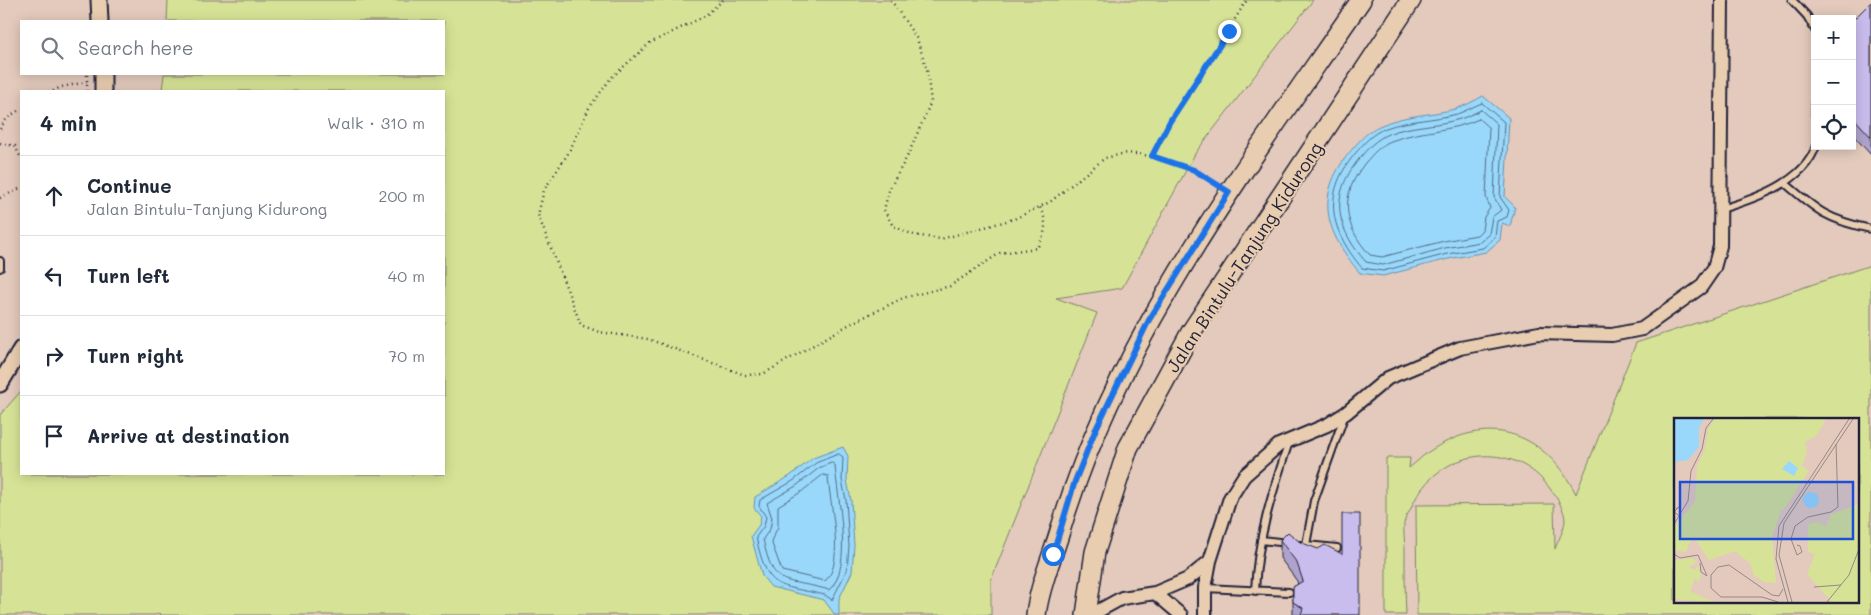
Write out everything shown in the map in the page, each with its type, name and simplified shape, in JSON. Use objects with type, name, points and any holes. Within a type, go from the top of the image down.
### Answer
[{"type":"main road","points":[[1036,615],[1075,481],[1095,431],[1149,320],[1229,192],[1360,0]]},
{"type":"main road","name":"Jalan Bintulu-Tanjung Kidurong","points":[[1086,615],[1094,552],[1128,448],[1192,332],[1411,0]]},
{"type":"street","points":[[99,0],[100,20]]},
{"type":"street","points":[[1204,615],[1205,588],[1210,561],[1230,498],[1244,476],[1290,438],[1327,425],[1346,413],[1388,378],[1460,348],[1539,333],[1612,335],[1642,329],[1701,287],[1714,268],[1720,246],[1722,0]]},
{"type":"street","points":[[103,75],[103,90]]},
{"type":"street","points":[[2,378],[20,351]]},
{"type":"street","points":[[1091,615],[1122,598],[1155,593],[1188,579],[1210,561]]},
{"type":"street","points":[[1155,593],[1181,615]]},
{"type":"lane","points":[[1792,0],[1811,23]]},
{"type":"lane","points":[[1721,209],[1758,198],[1784,183],[1813,156],[1815,150]]},
{"type":"lane","points":[[1784,183],[1818,211],[1843,223],[1871,230]]},
{"type":"lane","points":[[0,261],[0,268]]},
{"type":"lane","points":[[1306,545],[1314,501],[1346,413]]},
{"type":"lane","points":[[1255,591],[1261,540],[1271,495],[1290,438]]},
{"type":"lane","points":[[1261,540],[1337,548]]},
{"type":"lane","points":[[1205,588],[1289,592]]},
{"type":"path","points":[[723,0],[704,16],[650,43],[610,78],[589,108],[569,152],[544,190],[538,215],[581,325],[599,332],[648,339],[744,375],[763,374],[850,324],[903,298],[950,286],[1000,253],[1037,248],[1046,233],[1045,217],[1040,207]]},
{"type":"path","points":[[891,0],[917,39],[927,70],[931,102],[908,155],[889,190],[884,210],[893,226],[914,235],[941,239],[1014,219],[1050,202],[1106,158],[1127,153],[1152,156],[1194,170],[1229,192]]},
{"type":"path","points":[[1152,156],[1170,121],[1247,0]]},
{"type":"path","points":[[87,75],[87,90]]},
{"type":"path","points":[[55,90],[87,82]]},
{"type":"path","points":[[0,129],[7,118],[20,110]]},
{"type":"path","points":[[0,142],[15,146],[20,156]]},
{"type":"path","points":[[0,198],[20,188]]},
{"type":"green space","points":[[168,0],[1313,0],[1196,152],[1122,288],[1056,298],[1097,313],[991,580],[991,615],[161,615],[159,613],[155,615],[0,615],[0,415],[20,392],[20,475],[445,475],[445,90],[162,90],[164,75],[445,75],[445,20],[167,20]]},
{"type":"green space","points":[[1871,265],[1871,615],[1417,615],[1416,505],[1554,504],[1555,549],[1562,532],[1565,517],[1562,508],[1551,490],[1535,473],[1517,462],[1497,456],[1477,456],[1457,461],[1439,472],[1424,486],[1412,506],[1404,523],[1406,615],[1386,615],[1386,458],[1410,458],[1409,468],[1430,451],[1455,438],[1476,432],[1497,431],[1516,436],[1533,444],[1549,457],[1564,474],[1576,494],[1636,343]]},
{"type":"water","points":[[1483,96],[1509,118],[1505,197],[1515,207],[1510,226],[1502,223],[1500,240],[1486,252],[1448,259],[1383,276],[1360,273],[1339,244],[1329,215],[1328,200],[1331,185],[1338,169],[1349,153],[1369,132],[1378,126],[1401,119],[1455,109]]},
{"type":"water","points":[[843,447],[848,456],[847,480],[851,500],[854,545],[852,572],[839,599],[839,615],[835,615],[824,600],[771,587],[762,576],[751,536],[759,525],[761,516],[754,508],[755,497],[790,476],[813,458]]},
{"type":"building","points":[[1871,2],[1871,137],[1856,120],[1856,17]]},
{"type":"building","points":[[1342,514],[1360,514],[1360,615],[1301,615],[1303,608],[1293,602],[1293,587],[1303,581],[1297,563],[1280,540],[1288,532],[1300,542],[1318,549],[1325,545],[1342,554]]},
{"type":"route","points":[[1053,554],[1075,481],[1095,431],[1149,320],[1229,192],[1194,170],[1152,156],[1170,121],[1229,31]]}]
